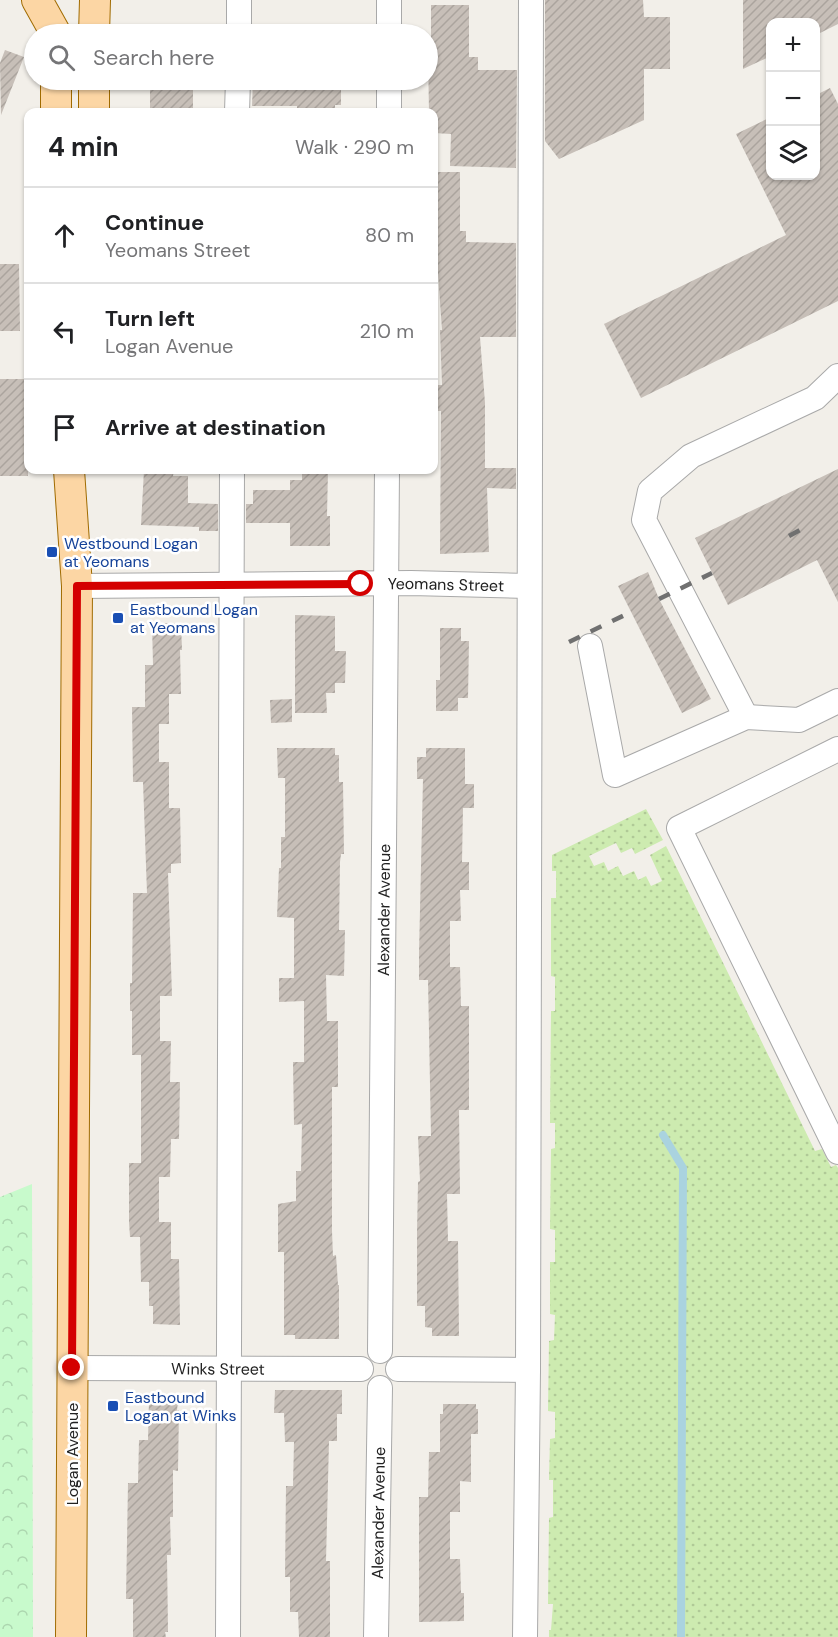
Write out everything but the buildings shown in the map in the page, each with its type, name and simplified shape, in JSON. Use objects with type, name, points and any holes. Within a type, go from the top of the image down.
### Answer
[{"type":"main road","points":[[37,0],[51,24]]},
{"type":"main road","points":[[57,0],[57,24]]},
{"type":"main road","points":[[94,24],[95,0]]},
{"type":"main road","points":[[56,90],[56,108]]},
{"type":"main road","points":[[94,90],[94,108]]},
{"type":"main road","name":"Logan Avenue","points":[[69,474],[77,586],[71,1637]]},
{"type":"main road","name":"Logan Avenue","points":[[77,586],[87,474]]},
{"type":"street","points":[[239,0],[239,24]]},
{"type":"street","points":[[389,0],[389,24]]},
{"type":"street","points":[[525,1637],[528,1370],[531,0]]},
{"type":"street","points":[[237,108],[238,90]]},
{"type":"street","points":[[389,90],[389,108]]},
{"type":"street","points":[[746,717],[644,520],[650,491],[691,456],[815,398],[838,376]]},
{"type":"street","points":[[228,1637],[232,474]]},
{"type":"street","name":"Alexander Avenue","points":[[380,1351],[387,474]]},
{"type":"street","name":"Yeomans Street","points":[[77,586],[386,583],[528,586]]},
{"type":"street","points":[[590,646],[615,775],[746,717],[800,720],[838,701]]},
{"type":"street","points":[[838,749],[679,828],[838,1152]]},
{"type":"street","points":[[380,1351],[391,1354],[398,1370],[390,1384],[380,1388],[374,1387],[365,1380],[361,1370],[369,1354],[380,1351]]},
{"type":"street","name":"Winks Street","points":[[72,1368],[361,1370]]},
{"type":"street","points":[[398,1370],[528,1370]]},
{"type":"street","name":"Alexander Avenue","points":[[376,1637],[380,1388]]},
{"type":"green space","points":[[646,809],[663,840],[635,854],[632,848],[621,853],[616,843],[589,856],[594,866],[604,862],[608,871],[618,866],[623,876],[634,871],[638,880],[646,876],[651,886],[662,881],[650,855],[666,846],[815,1151],[822,1149],[831,1167],[836,1165],[838,1168],[838,1637],[549,1637],[553,1604],[548,1604],[549,1518],[553,1517],[553,1480],[549,1480],[550,1439],[555,1438],[555,1412],[548,1411],[549,1341],[554,1340],[555,1315],[550,1314],[550,1262],[555,1262],[555,1230],[550,1229],[551,1149],[555,1148],[555,1123],[550,1123],[551,1011],[555,1011],[555,977],[551,976],[551,898],[556,898],[556,871],[552,871],[552,855]]},
{"type":"green space","points":[[32,1184],[33,1637],[0,1637],[0,1197]]},
{"type":"waterway","points":[[663,1135],[683,1168],[681,1637]]},
{"type":"railway","points":[[789,536],[802,529]]},
{"type":"railway","points":[[659,599],[712,573]]},
{"type":"railway","points":[[569,642],[631,612]]},
{"type":"place","name":"Westbound Logan at Yeomans","points":[[52,552]]},
{"type":"place","name":"Eastbound Logan at Yeomans","points":[[118,618]]},
{"type":"place","name":"Eastbound Logan at Winks","points":[[113,1406]]},
{"type":"route","points":[[72,1368],[77,586],[361,584]]}]
